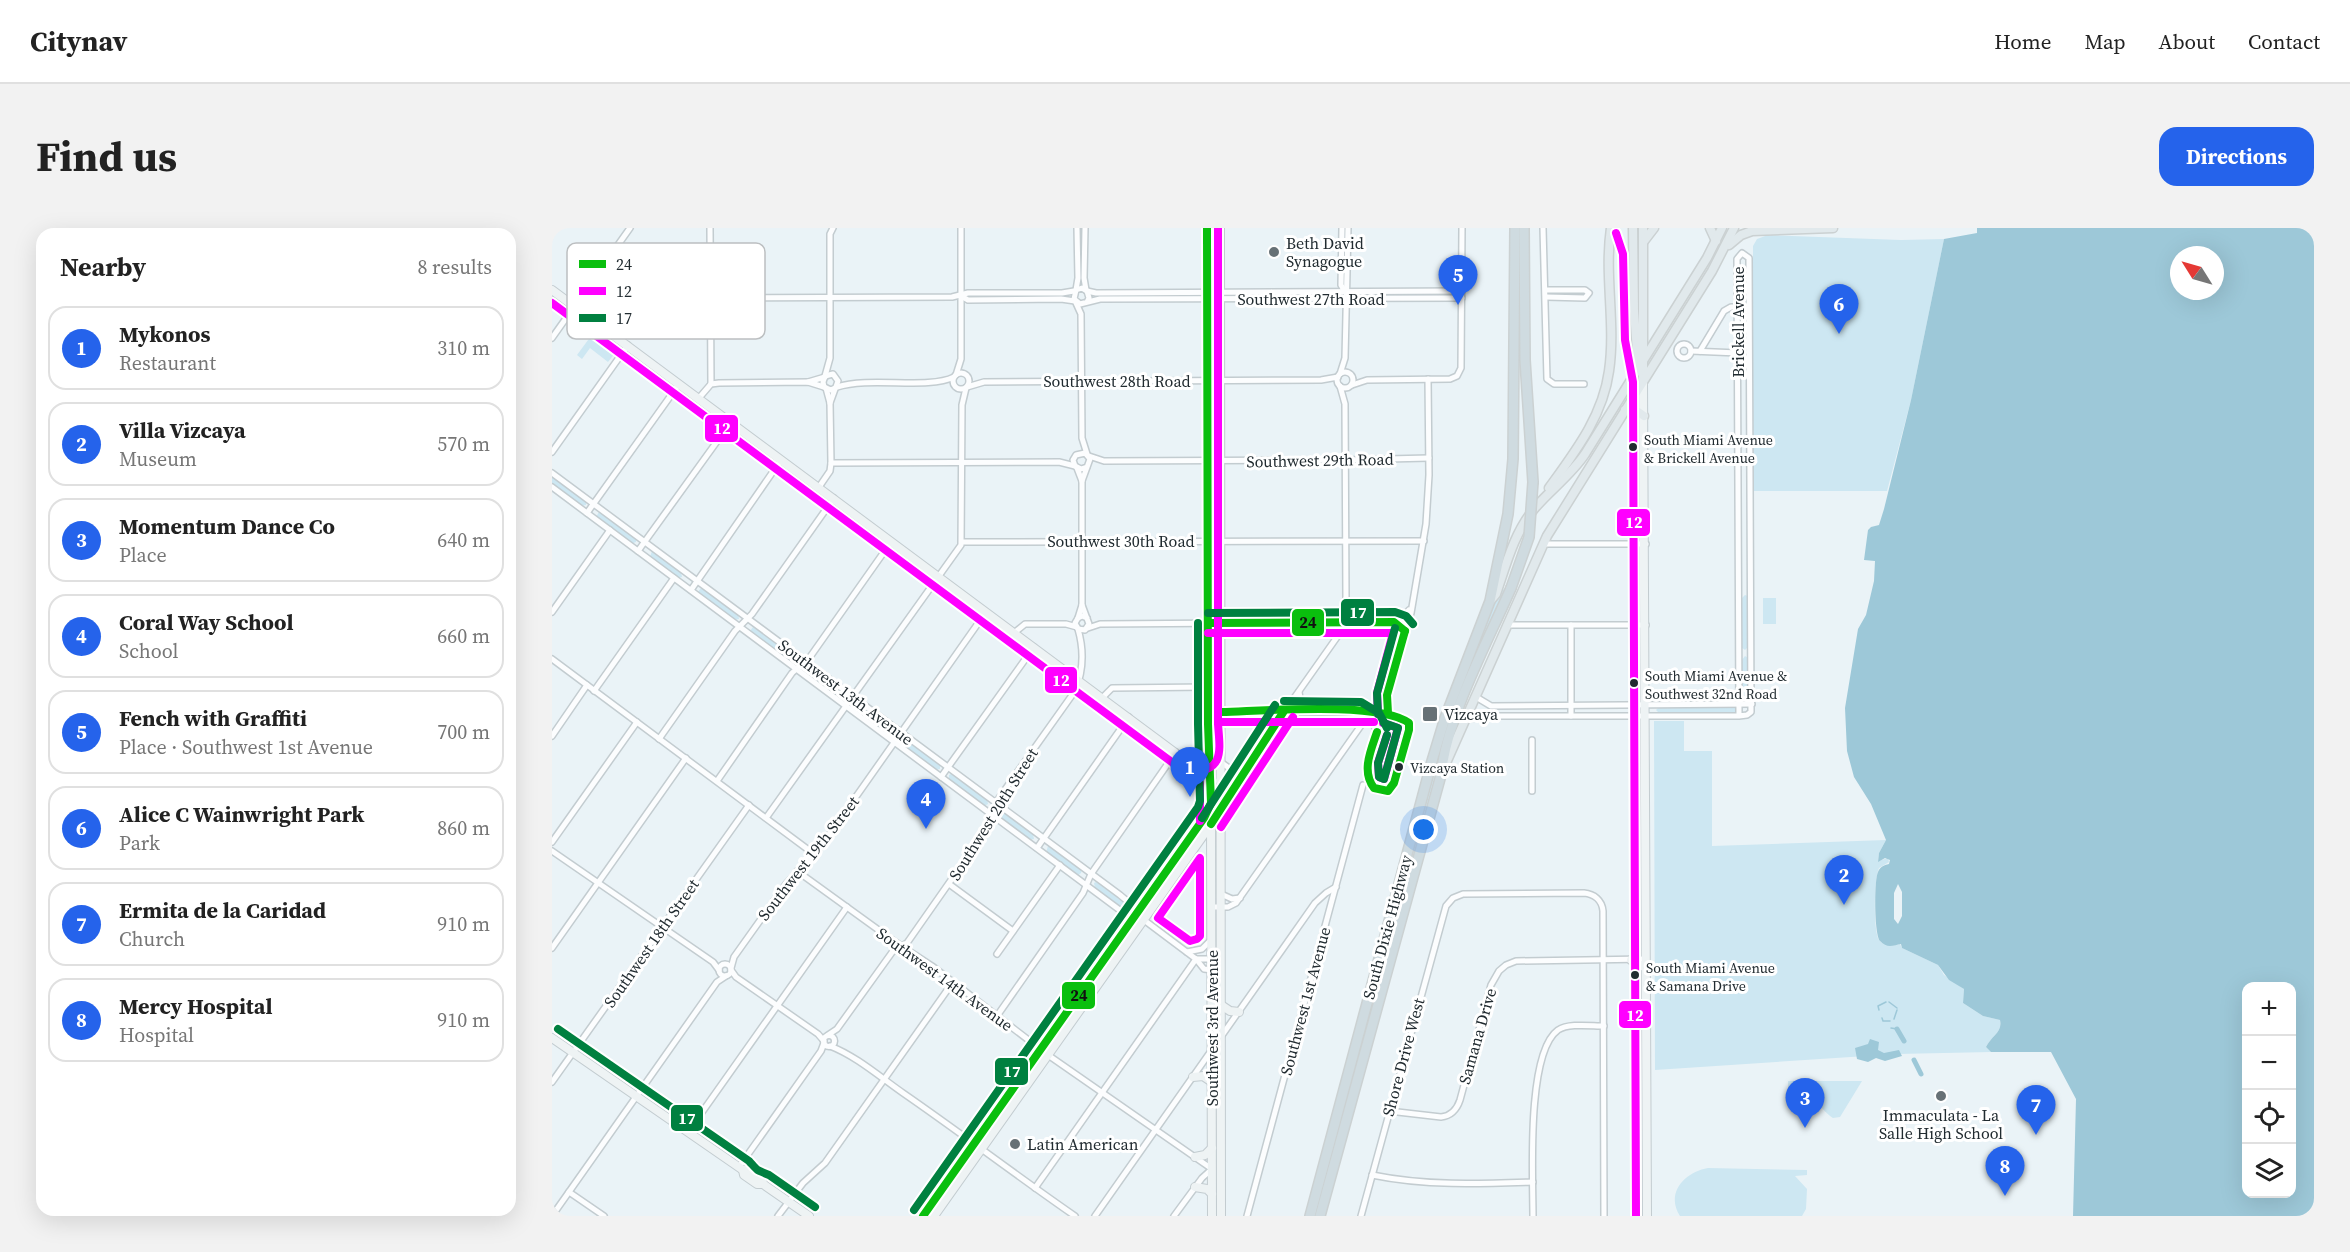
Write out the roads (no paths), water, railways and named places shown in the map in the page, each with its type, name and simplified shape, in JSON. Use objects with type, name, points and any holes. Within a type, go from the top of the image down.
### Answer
[{"type":"highway","points":[[1441,776],[1442,760],[1455,719],[1511,588],[1529,537],[1533,482],[1519,230]]},
{"type":"highway","points":[[1490,601],[1505,535],[1512,475],[1519,230]]},
{"type":"highway","name":"South Dixie Highway","points":[[1310,1216],[1432,761],[1445,718],[1490,601]]},
{"type":"highway","name":"South Dixie Highway","points":[[1320,1216],[1441,776]]},
{"type":"main road","name":"Southwest 3rd Avenue","points":[[1207,228],[1212,1216]]},
{"type":"main road","name":"Southwest 3rd Avenue","points":[[1220,228],[1221,1216]]},
{"type":"main road","points":[[1625,228],[1638,244]]},
{"type":"main road","points":[[1633,228],[1638,244],[1645,357],[1643,381],[1646,544],[1647,1216]]},
{"type":"main road","points":[[1643,228],[1638,244],[1634,311],[1638,366],[1643,381]]},
{"type":"main road","points":[[1638,244],[1654,228]]},
{"type":"main road","points":[[1710,228],[1716,241]]},
{"type":"main road","name":"Brickell Avenue","points":[[1638,366],[1722,228]]},
{"type":"main road","name":"Brickell Avenue","points":[[1643,381],[1725,250],[1734,228]]},
{"type":"main road","points":[[1725,250],[1741,235],[1752,231],[1833,228]]},
{"type":"main road","points":[[1539,504],[1588,430],[1604,394],[1610,354],[1610,231]]},
{"type":"main road","points":[[552,290],[567,301]]},
{"type":"main road","points":[[1644,332],[1650,339],[1656,339]]},
{"type":"main road","points":[[619,339],[1188,761],[1210,778],[1222,796]]},
{"type":"main road","name":"South Dixie Highway","points":[[1490,601],[1496,594],[1518,534],[1539,504],[1582,458],[1638,366]]},
{"type":"main road","name":"South Dixie Highway","points":[[1441,776],[1543,544],[1643,381]]},
{"type":"main road","points":[[1625,410],[1634,409],[1644,416]]},
{"type":"main road","points":[[1208,700],[1222,712]]},
{"type":"main road","points":[[1188,761],[1198,761],[1210,753]]},
{"type":"main road","points":[[923,1216],[1204,818],[1210,802]]},
{"type":"main road","points":[[938,1215],[981,1150],[1221,809]]},
{"type":"main road","points":[[1192,850],[1203,851],[1211,858]]},
{"type":"main road","name":"Southwest 13th Avenue","points":[[1136,914],[1144,920]]},
{"type":"main road","points":[[1631,960],[1646,963]]},
{"type":"main road","points":[[1221,1005],[1230,1011],[1239,1012]]},
{"type":"main road","points":[[552,1038],[741,1169],[744,1175],[757,1184],[763,1184],[809,1216]]},
{"type":"main road","points":[[1193,1077],[1203,1076],[1212,1082]]},
{"type":"main road","points":[[1195,1157],[1205,1155],[1212,1148]]},
{"type":"main road","points":[[1212,1169],[1221,1169]]},
{"type":"main road","points":[[1195,1187],[1212,1194]]},
{"type":"street","points":[[619,243],[630,228]]},
{"type":"street","points":[[766,818],[962,542],[962,405],[970,382],[961,359],[961,228]]},
{"type":"street","points":[[1077,228],[1078,275],[1073,295],[1081,314]]},
{"type":"street","points":[[1082,646],[1077,619],[1082,605],[1082,481],[1088,467],[1088,455],[1082,438],[1081,381],[1081,314],[1089,298],[1084,278],[1085,228]]},
{"type":"street","points":[[1342,228],[1341,285],[1345,295]]},
{"type":"street","points":[[1221,809],[1251,759],[1342,630],[1344,622],[1346,597],[1345,404],[1339,385],[1339,375],[1345,358],[1345,295],[1348,285],[1347,228]]},
{"type":"street","points":[[1339,385],[1346,388],[1367,380],[1450,379],[1457,376],[1461,368],[1462,228]]},
{"type":"street","points":[[1544,228],[1546,376],[1548,381],[1554,384],[1584,384]]},
{"type":"street","points":[[819,487],[830,471],[831,463],[830,403],[823,382],[830,358],[830,230]]},
{"type":"street","name":"Brickell Avenue","points":[[1742,253],[1749,258],[1752,704],[1749,714],[1739,716],[1739,417],[1738,307],[1737,259],[1742,253]]},
{"type":"street","points":[[765,298],[961,296],[970,293],[1062,293],[1082,288],[1087,290]]},
{"type":"street","name":"Southwest 27th Road","points":[[1087,290],[1096,293],[1207,296],[1462,295]]},
{"type":"street","points":[[1585,290],[1589,293],[1585,298],[1546,294],[1585,290]]},
{"type":"street","points":[[961,296],[968,300],[1064,299],[1086,302]]},
{"type":"street","name":"Southwest 27th Road","points":[[1086,302],[1098,299],[1207,296]]},
{"type":"street","points":[[1700,351],[1724,311],[1731,307],[1738,307]]},
{"type":"street","points":[[552,338],[567,316]]},
{"type":"street","points":[[699,399],[711,384],[711,339]]},
{"type":"street","points":[[552,452],[627,345]]},
{"type":"street","points":[[1691,351],[1738,353]]},
{"type":"street","points":[[830,358],[838,383],[830,403]]},
{"type":"street","points":[[1345,358],[1353,380],[1345,404]]},
{"type":"street","points":[[961,359],[955,376],[962,405]]},
{"type":"street","points":[[937,382],[961,373],[967,376]]},
{"type":"street","points":[[1339,375],[1351,374],[1367,380]]},
{"type":"street","name":"Southwest 28th Road","points":[[967,387],[984,382],[1321,380],[1339,375]]},
{"type":"street","points":[[711,384],[808,382],[825,376],[836,376],[853,382],[937,382],[962,389],[967,387]]},
{"type":"street","name":"Southwest 28th Road","points":[[967,376],[984,382]]},
{"type":"street","points":[[1388,713],[1387,695],[1405,631],[1424,541],[1429,494],[1428,379]]},
{"type":"street","name":"Southwest 28th Road","points":[[1321,380],[1339,385]]},
{"type":"street","points":[[808,382],[825,388],[836,388],[853,382]]},
{"type":"street","points":[[587,513],[679,384]]},
{"type":"street","points":[[1739,417],[1750,417]]},
{"type":"street","points":[[638,551],[730,422]]},
{"type":"street","points":[[1082,438],[1074,462],[1082,481]]},
{"type":"street","points":[[1059,462],[1080,453],[1088,455]]},
{"type":"street","name":"Southwest 29th Road","points":[[1088,455],[1104,461]]},
{"type":"street","name":"Southwest 29th Road","points":[[1088,467],[1104,461],[1429,458]]},
{"type":"street","points":[[691,590],[781,460]]},
{"type":"street","points":[[831,463],[1059,462],[1083,469],[1088,467]]},
{"type":"street","points":[[1738,471],[1751,471]]},
{"type":"street","name":"Southwest 13th Avenue","points":[[552,473],[1091,874],[1132,905],[1136,914],[1125,914],[552,487]]},
{"type":"street","points":[[659,739],[834,498]]},
{"type":"street","points":[[552,612],[610,530]]},
{"type":"street","name":"Southwest 30th Road","points":[[962,542],[1424,541]]},
{"type":"street","points":[[717,781],[891,542]]},
{"type":"street","points":[[1543,544],[1646,544]]},
{"type":"street","points":[[594,691],[674,578]]},
{"type":"street","points":[[1739,593],[1751,593]]},
{"type":"street","points":[[1079,682],[1082,669],[1082,646],[1088,619],[1082,605]]},
{"type":"street","points":[[1394,622],[1410,609]]},
{"type":"street","name":"Southwest 19th Street","points":[[729,972],[734,957],[786,884],[814,854],[986,612]]},
{"type":"street","points":[[1066,624],[1082,616],[1100,624]]},
{"type":"street","points":[[1014,633],[1023,624],[1066,624],[1077,628],[1087,628],[1100,624],[1344,622],[1394,622],[1405,631]]},
{"type":"street","points":[[1507,625],[1646,625]]},
{"type":"street","points":[[1571,625],[1571,716]]},
{"type":"street","points":[[941,777],[1034,647]]},
{"type":"street","points":[[1739,653],[1752,653]]},
{"type":"street","points":[[552,659],[814,854]]},
{"type":"street","name":"Southwest 20th Street","points":[[741,1169],[893,951],[908,943],[991,824],[997,804],[1076,691],[1079,682]]},
{"type":"street","points":[[552,736],[587,686]]},
{"type":"street","points":[[1102,698],[1112,688],[1208,687]]},
{"type":"street","points":[[1299,690],[1299,701],[1307,711]]},
{"type":"street","points":[[1222,712],[1358,712],[1378,705],[1387,695]]},
{"type":"street","points":[[1476,697],[1491,706],[1752,704]]},
{"type":"street","points":[[1253,712],[1265,722],[1267,729],[1265,739]]},
{"type":"street","points":[[1358,712],[1367,717],[1377,732]]},
{"type":"street","points":[[1467,719],[1491,716],[1739,716]]},
{"type":"street","points":[[1037,848],[1129,717]]},
{"type":"street","points":[[1211,907],[1232,905],[1240,898],[1367,717]]},
{"type":"street","points":[[552,842],[637,722]]},
{"type":"street","points":[[1532,740],[1532,791]]},
{"type":"street","points":[[997,1016],[1083,893],[1091,874],[1176,752]]},
{"type":"street","points":[[552,948],[686,758]]},
{"type":"street","points":[[1222,763],[1235,770],[1251,759]]},
{"type":"street","name":"Southwest 1st Avenue","points":[[1247,1216],[1364,785]]},
{"type":"street","name":"Southwest 18th Street","points":[[552,1082],[748,805]]},
{"type":"street","points":[[552,851],[713,962],[719,971]]},
{"type":"street","points":[[997,954],[1060,865]]},
{"type":"street","name":"Southwest 14th Avenue","points":[[797,871],[953,982],[1048,1055],[1212,1169]]},
{"type":"street","points":[[949,884],[1013,931]]},
{"type":"street","points":[[1095,1216],[1316,903],[1326,892],[1336,887]]},
{"type":"street","name":"Shore Drive West","points":[[1361,1216],[1442,915],[1450,901],[1463,894],[1584,893],[1596,898],[1603,906],[1603,959]]},
{"type":"street","points":[[1221,894],[1232,899],[1240,898]]},
{"type":"street","points":[[688,1132],[847,907]]},
{"type":"street","name":"Southwest 13th Avenue","points":[[1144,920],[1196,959],[1204,969],[1211,971]]},
{"type":"street","points":[[1187,952],[1202,949],[1211,940]]},
{"type":"street","name":"Southwest 19th Street","points":[[724,964],[734,957]]},
{"type":"street","points":[[1035,1188],[1196,959],[1221,959]]},
{"type":"street","points":[[1603,959],[1604,1216]]},
{"type":"street","name":"Samana Drive","points":[[1389,1111],[1434,1117],[1445,1117],[1452,1112],[1460,1100],[1491,986],[1496,975],[1506,965],[1527,960],[1631,960]]},
{"type":"street","points":[[713,962],[724,964],[729,972],[1075,1216]]},
{"type":"street","points":[[717,982],[719,971],[724,964]]},
{"type":"street","points":[[719,971],[729,972]]},
{"type":"street","points":[[1211,971],[1221,971]]},
{"type":"street","points":[[552,1216],[717,982],[729,972]]},
{"type":"street","points":[[778,1216],[803,1183],[825,1163],[953,982]]},
{"type":"street","points":[[1533,1216],[1534,1101],[1548,1043],[1554,1034],[1563,1028],[1604,1026]]},
{"type":"street","points":[[1174,1216],[1195,1187],[1212,1169]]},
{"type":"street","points":[[1372,1175],[1440,1184],[1533,1182]]},
{"type":"street","points":[[569,1192],[604,1216]]},
{"type":"street","points":[[930,1207],[938,1215]]},
{"type":"waterway","points":[[1879,1010],[1878,1006],[1886,1002]]},
{"type":"waterway","points":[[1889,1002],[1897,1008]]},
{"type":"waterway","points":[[1894,1019],[1897,1010]]},
{"type":"waterway","points":[[1882,1018],[1883,1021],[1890,1021]]},
{"type":"waterway","points":[[1891,1028],[1897,1029]]},
{"type":"waterway","points":[[1897,1029],[1904,1041]]},
{"type":"waterway","points":[[1914,1060],[1921,1074]]},
{"type":"place","name":"Beth David Synagogue","points":[[1274,252]]},
{"type":"place","name":"Fench with Graffiti","points":[[1458,305]]},
{"type":"place","name":"Alice C Wainwright Park","points":[[1839,334]]},
{"type":"place","name":"South Miami Avenue & Brickell Avenue","points":[[1633,447]]},
{"type":"place","name":"South Miami Avenue & Southwest 32nd Road","points":[[1634,683]]},
{"type":"place","name":"Vizcaya","points":[[1430,714]]},
{"type":"place","name":"Vizcaya Station","points":[[1399,767]]},
{"type":"place","name":"Mykonos","points":[[1190,797]]},
{"type":"place","name":"Coral Way School","points":[[926,829]]},
{"type":"place","name":"Villa Vizcaya","points":[[1844,905]]},
{"type":"place","name":"South Miami Avenue & Samana Drive","points":[[1635,975]]},
{"type":"place","name":"Immaculata - La Salle High School","points":[[1941,1096]]},
{"type":"place","name":"Momentum Dance Co","points":[[1805,1128]]},
{"type":"place","name":"Ermita de la Caridad","points":[[2036,1135]]},
{"type":"place","name":"Latin American","points":[[1015,1144]]},
{"type":"place","name":"Mercy Hospital","points":[[2005,1196]]}]
